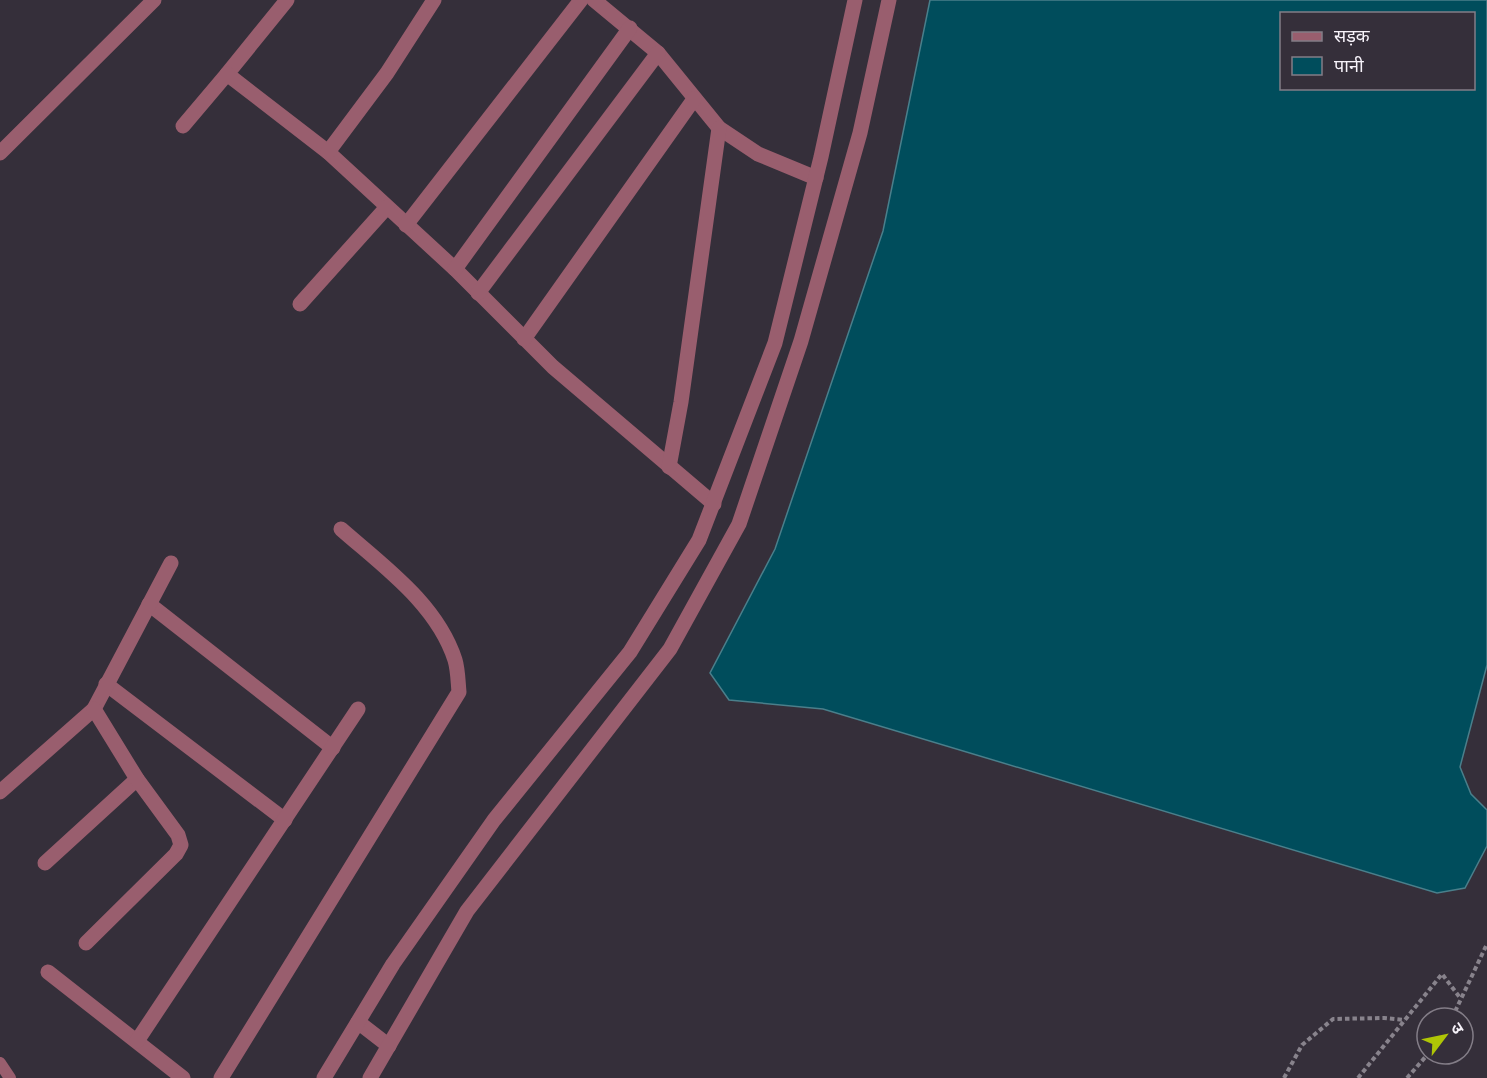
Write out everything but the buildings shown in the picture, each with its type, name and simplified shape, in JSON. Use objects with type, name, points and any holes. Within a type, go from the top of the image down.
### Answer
[{"type":"street","points":[[0,153],[154,0]]},
{"type":"street","points":[[328,152],[387,73],[434,0]]},
{"type":"street","points":[[406,225],[581,0]]},
{"type":"street","points":[[594,0],[658,53],[719,128],[758,154],[816,177]]},
{"type":"street","points":[[324,1078],[393,964],[494,819],[630,652],[699,540],[775,343],[816,177],[855,0]]},
{"type":"street","points":[[370,1078],[467,911],[670,649],[739,524],[801,341],[860,133],[890,0]]},
{"type":"street","points":[[183,126],[227,74],[282,2]]},
{"type":"street","points":[[455,269],[630,28]]},
{"type":"street","points":[[478,293],[658,53]]},
{"type":"street","points":[[227,74],[328,152],[455,269],[524,339],[714,504]]},
{"type":"street","points":[[524,339],[694,99]]},
{"type":"street","points":[[669,466],[681,402],[719,128]]},
{"type":"street","points":[[300,304],[387,207]]},
{"type":"street","points":[[221,1078],[459,692],[456,662],[443,630],[406,587],[341,529]]},
{"type":"street","points":[[0,792],[94,709],[171,563]]},
{"type":"street","points":[[149,604],[333,748]]},
{"type":"street","points":[[106,684],[285,820]]},
{"type":"street","points":[[86,943],[176,854],[181,845],[178,835],[137,779],[94,709]]},
{"type":"street","points":[[137,1041],[358,709]]},
{"type":"street","points":[[45,863],[137,779]]},
{"type":"street","points":[[48,972],[183,1078]]},
{"type":"street","points":[[358,1022],[389,1046]]},
{"type":"lane","points":[[0,1062],[9,1078]]},
{"type":"path","points":[[1458,1006],[1487,944]]},
{"type":"path","points":[[1358,1078],[1442,974],[1461,999]]},
{"type":"path","points":[[1284,1078],[1302,1045],[1333,1019],[1405,1020]]},
{"type":"path","points":[[1407,1078],[1418,1066]]},
{"type":"water","points":[[930,0],[1487,0],[1487,665],[1460,767],[1471,794],[1487,810],[1487,846],[1465,888],[1437,893],[823,709],[729,700],[710,673],[775,549],[883,231]]}]
